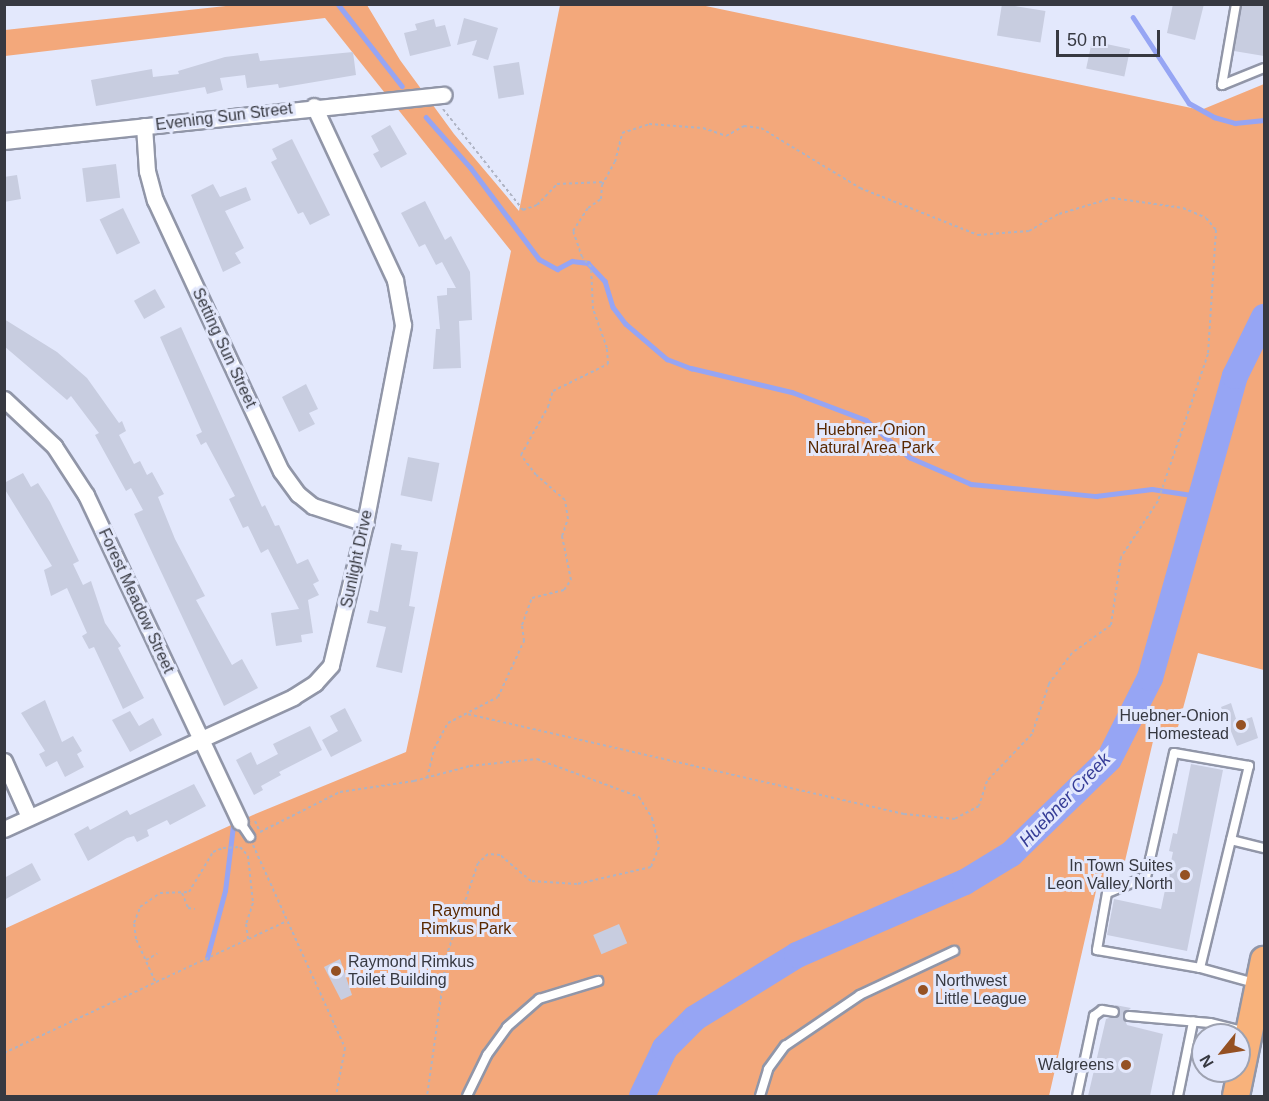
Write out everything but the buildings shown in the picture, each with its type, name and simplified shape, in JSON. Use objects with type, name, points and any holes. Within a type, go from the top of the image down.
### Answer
[{"type":"main road","points":[[1251,1023],[1262,972]]},
{"type":"street","name":"Evening Sun Street","points":[[4,141],[314,106],[438,95]]},
{"type":"street","name":"Sunlight Drive","points":[[4,829],[293,697],[315,683],[331,665],[365,523],[402,339],[402,302],[395,280],[314,106]]},
{"type":"street","name":"Setting Sun Street","points":[[144,126],[147,171],[155,200],[280,471],[313,506],[365,523]]},
{"type":"street","name":"Forest Meadow Street","points":[[4,399],[54,446],[86,495],[240,822]]},
{"type":"street","points":[[4,761],[29,818]]},
{"type":"lane","points":[[1236,4],[1222,85],[1264,68]]},
{"type":"lane","points":[[1200,968],[1249,766],[1174,753],[1146,877],[1107,893],[1097,950],[1200,968],[1262,972]]},
{"type":"lane","points":[[240,822],[250,837]]},
{"type":"lane","points":[[1231,840],[1264,848]]},
{"type":"lane","points":[[760,1096],[768,1069],[785,1046],[860,995],[954,951]]},
{"type":"lane","points":[[467,1096],[487,1055],[507,1027],[539,999],[598,981]]},
{"type":"lane","points":[[1077,1096],[1094,1016],[1101,1010],[1114,1011]]},
{"type":"lane","points":[[1129,1016],[1199,1023]]},
{"type":"lane","points":[[1178,1096],[1193,1022]]},
{"type":"path","points":[[438,95],[523,210],[537,205],[557,184],[604,182]]},
{"type":"path","points":[[427,778],[434,749],[448,723],[498,697],[524,641],[522,625],[532,598],[564,590],[571,580],[562,536],[568,519],[565,501],[536,475],[520,455],[548,407],[553,391],[608,364],[607,348],[592,309],[591,267],[582,257],[573,231],[588,208],[601,199],[604,182],[615,162],[622,133],[649,124],[703,128],[726,136],[744,126],[761,128],[860,188],[978,236],[1029,231],[1059,214],[1113,198],[1183,207],[1206,218],[1216,230],[1208,354],[1158,501],[1121,557],[1111,625],[1072,653],[1049,684],[1032,734],[987,780],[979,806],[955,819],[904,814],[468,714]]},
{"type":"path","points":[[336,1096],[345,1048],[250,837],[340,792],[427,778],[470,766],[537,759],[639,796],[652,818],[659,847],[651,867],[577,884],[531,881],[500,855],[488,854],[478,863],[447,954],[427,1096]]},
{"type":"path","points":[[155,981],[136,939],[134,923],[140,907],[160,893],[182,893],[195,885],[213,852],[240,847],[248,856],[253,903],[246,924],[248,939]]},
{"type":"path","points":[[248,856],[258,855]]},
{"type":"path","points":[[182,893],[188,908],[195,909]]},
{"type":"path","points":[[4,1053],[288,921]]},
{"type":"path","points":[[146,960],[158,954]]},
{"type":"green space","name":"Huebner-Onion Natural Area Park","points":[[235,5],[367,5],[400,60],[454,134],[519,211],[560,5],[701,5],[1201,110],[1264,84],[1264,670],[1198,653],[1175,738],[1154,737],[1125,861],[1096,891],[1049,1096],[5,1096],[4,929],[253,815],[406,752],[419,692],[511,251],[325,18],[5,56],[5,30]]},
{"type":"waterway","points":[[338,4],[402,86]]},
{"type":"waterway","points":[[1133,17],[1189,103],[1214,117],[1235,123],[1264,120]]},
{"type":"waterway","points":[[426,117],[471,168],[539,259],[557,269],[572,261],[588,263],[605,281],[613,307],[626,324],[667,359],[691,368],[792,392],[866,420],[909,457],[971,484],[1096,496],[1152,489],[1199,496]]},
{"type":"waterway","name":"Huebner Creek","points":[[642,1096],[665,1048],[695,1018],[797,955],[965,882],[1011,854],[1109,759],[1150,678],[1235,376],[1264,317]]},
{"type":"waterway","points":[[207,958],[225,891],[233,826]]},
{"type":"place","name":"Huebner-Onion Homestead","points":[[1241,725]]},
{"type":"place","name":"In Town Suites Leon Valley North","points":[[1185,875]]},
{"type":"place","name":"Raymond Rimkus Toilet Building","points":[[336,971]]},
{"type":"place","name":"Northwest Little League","points":[[923,990]]},
{"type":"place","name":"Walgreens","points":[[1126,1065]]},
{"type":"park label","name":"Raymund Rimkus Park","points":[[466,920]]}]
